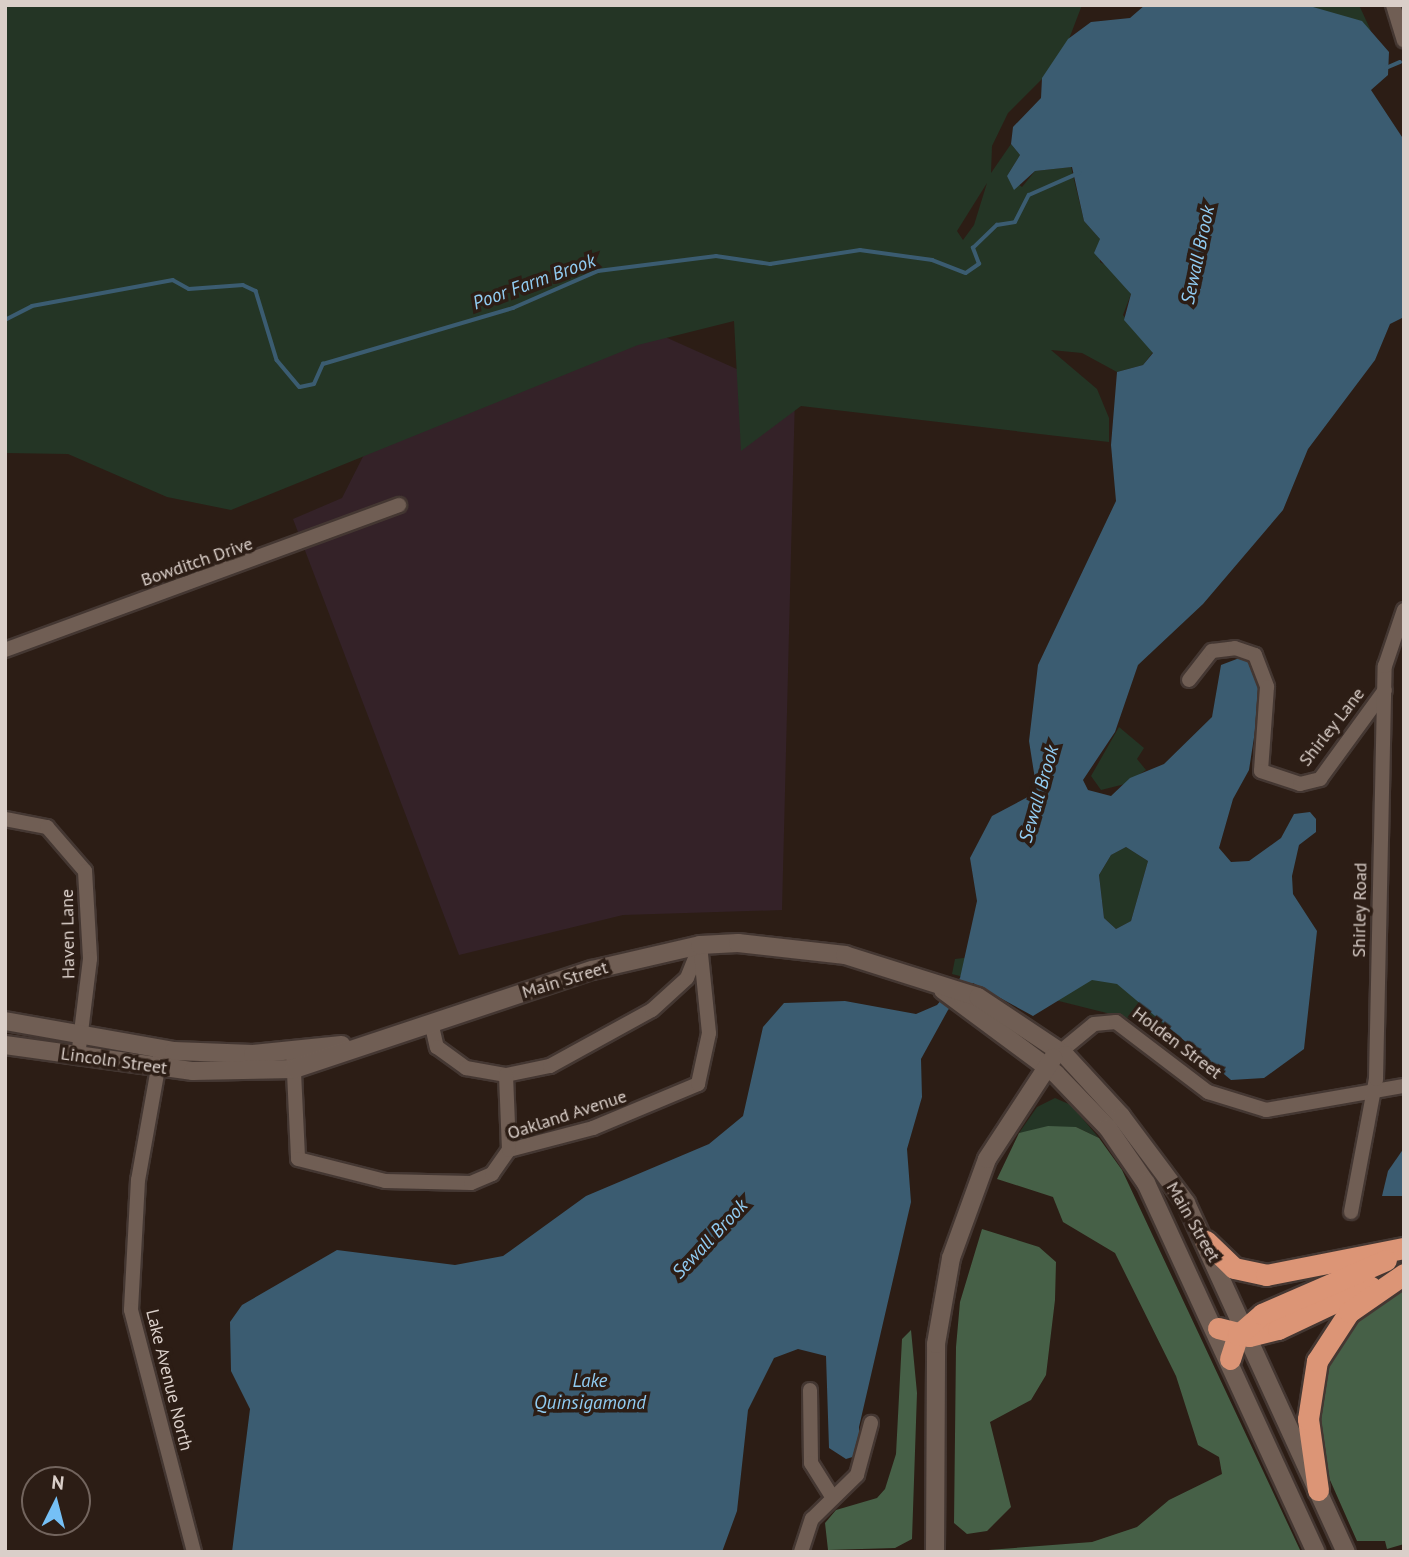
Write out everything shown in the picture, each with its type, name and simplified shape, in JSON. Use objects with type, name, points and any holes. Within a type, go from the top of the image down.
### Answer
[{"type":"highway","points":[[1206,1241],[1234,1268],[1266,1275],[1404,1250]]},
{"type":"highway","points":[[1230,1359],[1238,1331],[1297,1296],[1404,1250]]},
{"type":"highway","points":[[1238,1331],[1404,1273]]},
{"type":"highway","points":[[1318,1490],[1308,1419],[1317,1361],[1349,1312],[1404,1273]]},
{"type":"main road","name":"Main Street","points":[[222,1073],[294,1069],[592,970],[700,945],[807,948],[933,983],[1060,1052],[1154,1157],[1206,1241],[1238,1331]]},
{"type":"main road","name":"Main Street","points":[[972,1002],[1046,1065],[1108,1128],[1146,1183],[1238,1331],[1346,1552]]},
{"type":"main road","name":"Lincoln Street","points":[[5,1021],[80,1037],[162,1049],[215,1053]]},
{"type":"main road","name":"Main Street","points":[[215,1053],[293,1051],[387,1037]]},
{"type":"main road","name":"Lincoln Street","points":[[5,1045],[158,1068],[222,1073]]},
{"type":"main road","points":[[934,1552],[935,1368],[949,1268],[987,1159],[1046,1065],[1060,1052]]},
{"type":"main road","points":[[1230,1359],[1316,1552]]},
{"type":"street","points":[[1394,5],[1404,40]]},
{"type":"street","name":"Bowditch Drive","points":[[5,650],[399,505]]},
{"type":"street","name":"Shirley Road","points":[[1351,1212],[1373,1093],[1385,690],[1389,642],[1404,610]]},
{"type":"street","name":"Shirley Lane","points":[[1189,680],[1212,651],[1235,648],[1255,655],[1267,687],[1261,771],[1300,784],[1320,779],[1385,690]]},
{"type":"street","name":"Haven Lane","points":[[5,819],[47,827],[85,871],[90,959],[78,1057]]},
{"type":"street","points":[[432,1022],[437,1047],[454,1062],[506,1075],[551,1066],[622,1032],[687,978],[700,945]]},
{"type":"street","name":"Oakland Avenue","points":[[293,1051],[295,1154],[318,1166],[385,1181],[458,1185],[492,1174],[509,1150],[593,1128],[698,1084],[709,1033],[700,945]]},
{"type":"street","name":"Holden Street","points":[[1060,1052],[1094,1024],[1116,1022],[1208,1092],[1249,1107],[1325,1104],[1404,1086]]},
{"type":"street","name":"Lake Avenue North","points":[[162,1049],[132,1238],[131,1310],[194,1552]]},
{"type":"street","points":[[506,1075],[509,1150]]},
{"type":"street","points":[[810,1390],[811,1463],[832,1496]]},
{"type":"street","points":[[801,1552],[812,1518],[857,1475],[871,1423]]},
{"type":"shaded area","points":[[663,336],[795,395],[782,910],[623,915],[459,955],[293,519],[342,498],[378,427]]},
{"type":"green space","points":[[5,5],[1082,5],[1061,60],[1008,113],[992,146],[991,173],[1011,144],[1020,155],[1007,176],[1022,187],[1035,171],[1071,167],[1084,221],[1100,239],[1100,262],[1116,271],[1131,294],[1123,315],[1153,352],[1143,365],[1117,372],[1082,353],[1051,350],[1097,389],[1109,418],[1109,442],[801,406],[741,451],[734,321],[638,345],[231,510],[167,497],[68,454],[5,453]],"holes":[[[987,183],[974,225],[963,240],[957,231]]]},
{"type":"green space","points":[[1267,5],[1359,5],[1371,31]]},
{"type":"green space","points":[[1119,727],[1144,748],[1137,759],[1146,770],[1125,784],[1101,790],[1091,776]]},
{"type":"green space","points":[[1126,847],[1148,861],[1131,921],[1116,929],[1104,918],[1099,875],[1111,855]]},
{"type":"green space","points":[[980,956],[1112,973],[1206,1038],[952,974],[955,959]]},
{"type":"green space","points":[[1055,1098],[1071,1105],[1099,1138],[1076,1127],[1019,1133],[1037,1107]]},
{"type":"green space","points":[[1048,1126],[1076,1127],[1099,1138],[1122,1170],[1301,1552],[962,1552],[1092,1542],[1137,1527],[1169,1500],[1222,1474],[1219,1457],[1198,1445],[1176,1376],[1115,1253],[1063,1222],[1053,1197],[997,1179],[1019,1133]]},
{"type":"green space","points":[[982,1229],[1039,1247],[1056,1262],[1055,1300],[1046,1375],[1031,1400],[990,1422],[1011,1507],[987,1531],[967,1534],[954,1523],[956,1347],[960,1302]]},
{"type":"green space","points":[[1404,1278],[1404,1544],[1387,1549],[1385,1541],[1357,1541],[1326,1471],[1316,1422],[1322,1363],[1341,1328]]},
{"type":"green space","points":[[911,1330],[917,1393],[912,1539],[895,1548],[828,1550],[825,1523],[836,1510],[877,1498],[885,1489],[896,1454],[902,1339]]},
{"type":"water","name":"Lake Quinsigamond","points":[[1145,5],[1306,5],[1362,21],[1389,52],[1388,75],[1371,90],[1404,140],[1404,317],[1390,324],[1375,360],[1308,449],[1283,510],[1203,604],[1138,665],[1115,732],[1083,780],[1088,790],[1111,796],[1130,778],[1164,764],[1212,717],[1221,665],[1242,657],[1254,663],[1263,679],[1249,770],[1233,799],[1219,848],[1231,862],[1249,861],[1281,838],[1294,814],[1310,812],[1316,819],[1316,832],[1299,845],[1292,876],[1293,894],[1317,931],[1304,1049],[1264,1078],[1231,1080],[1117,984],[1092,980],[1033,1016],[973,983],[948,1010],[921,1059],[922,1097],[907,1149],[911,1202],[859,1427],[859,1455],[846,1459],[829,1448],[826,1356],[798,1349],[774,1358],[748,1410],[737,1511],[722,1552],[232,1552],[250,1409],[231,1371],[230,1322],[242,1305],[337,1250],[455,1265],[503,1256],[586,1196],[709,1144],[743,1116],[763,1027],[784,1003],[845,1001],[916,1014],[937,1005],[960,978],[977,901],[970,858],[992,816],[1037,792],[1029,741],[1038,665],[1116,501],[1111,445],[1117,372],[1143,365],[1153,353],[1124,320],[1131,294],[1094,253],[1100,239],[1084,221],[1072,167],[1035,171],[1014,190],[1007,176],[1020,155],[1011,144],[1013,127],[1041,98],[1042,78],[1068,39],[1091,22],[1130,18]],"holes":[[[1126,847],[1148,861],[1131,921],[1116,929],[1104,918],[1099,875],[1111,855]]]},
{"type":"water","points":[[1404,1148],[1404,1196],[1382,1196],[1388,1171]]},
{"type":"waterway","name":"Sewall Brook","points":[[1386,68],[1400,62]]},
{"type":"waterway","name":"Poor Farm Brook","points":[[5,320],[32,306],[173,280],[189,289],[243,285],[256,291],[277,360],[300,387],[314,384],[323,364],[513,308],[598,271],[716,256],[770,264],[860,250],[932,260],[966,273],[979,264],[973,248],[997,225],[1015,222],[1029,195],[1079,173]]}]
